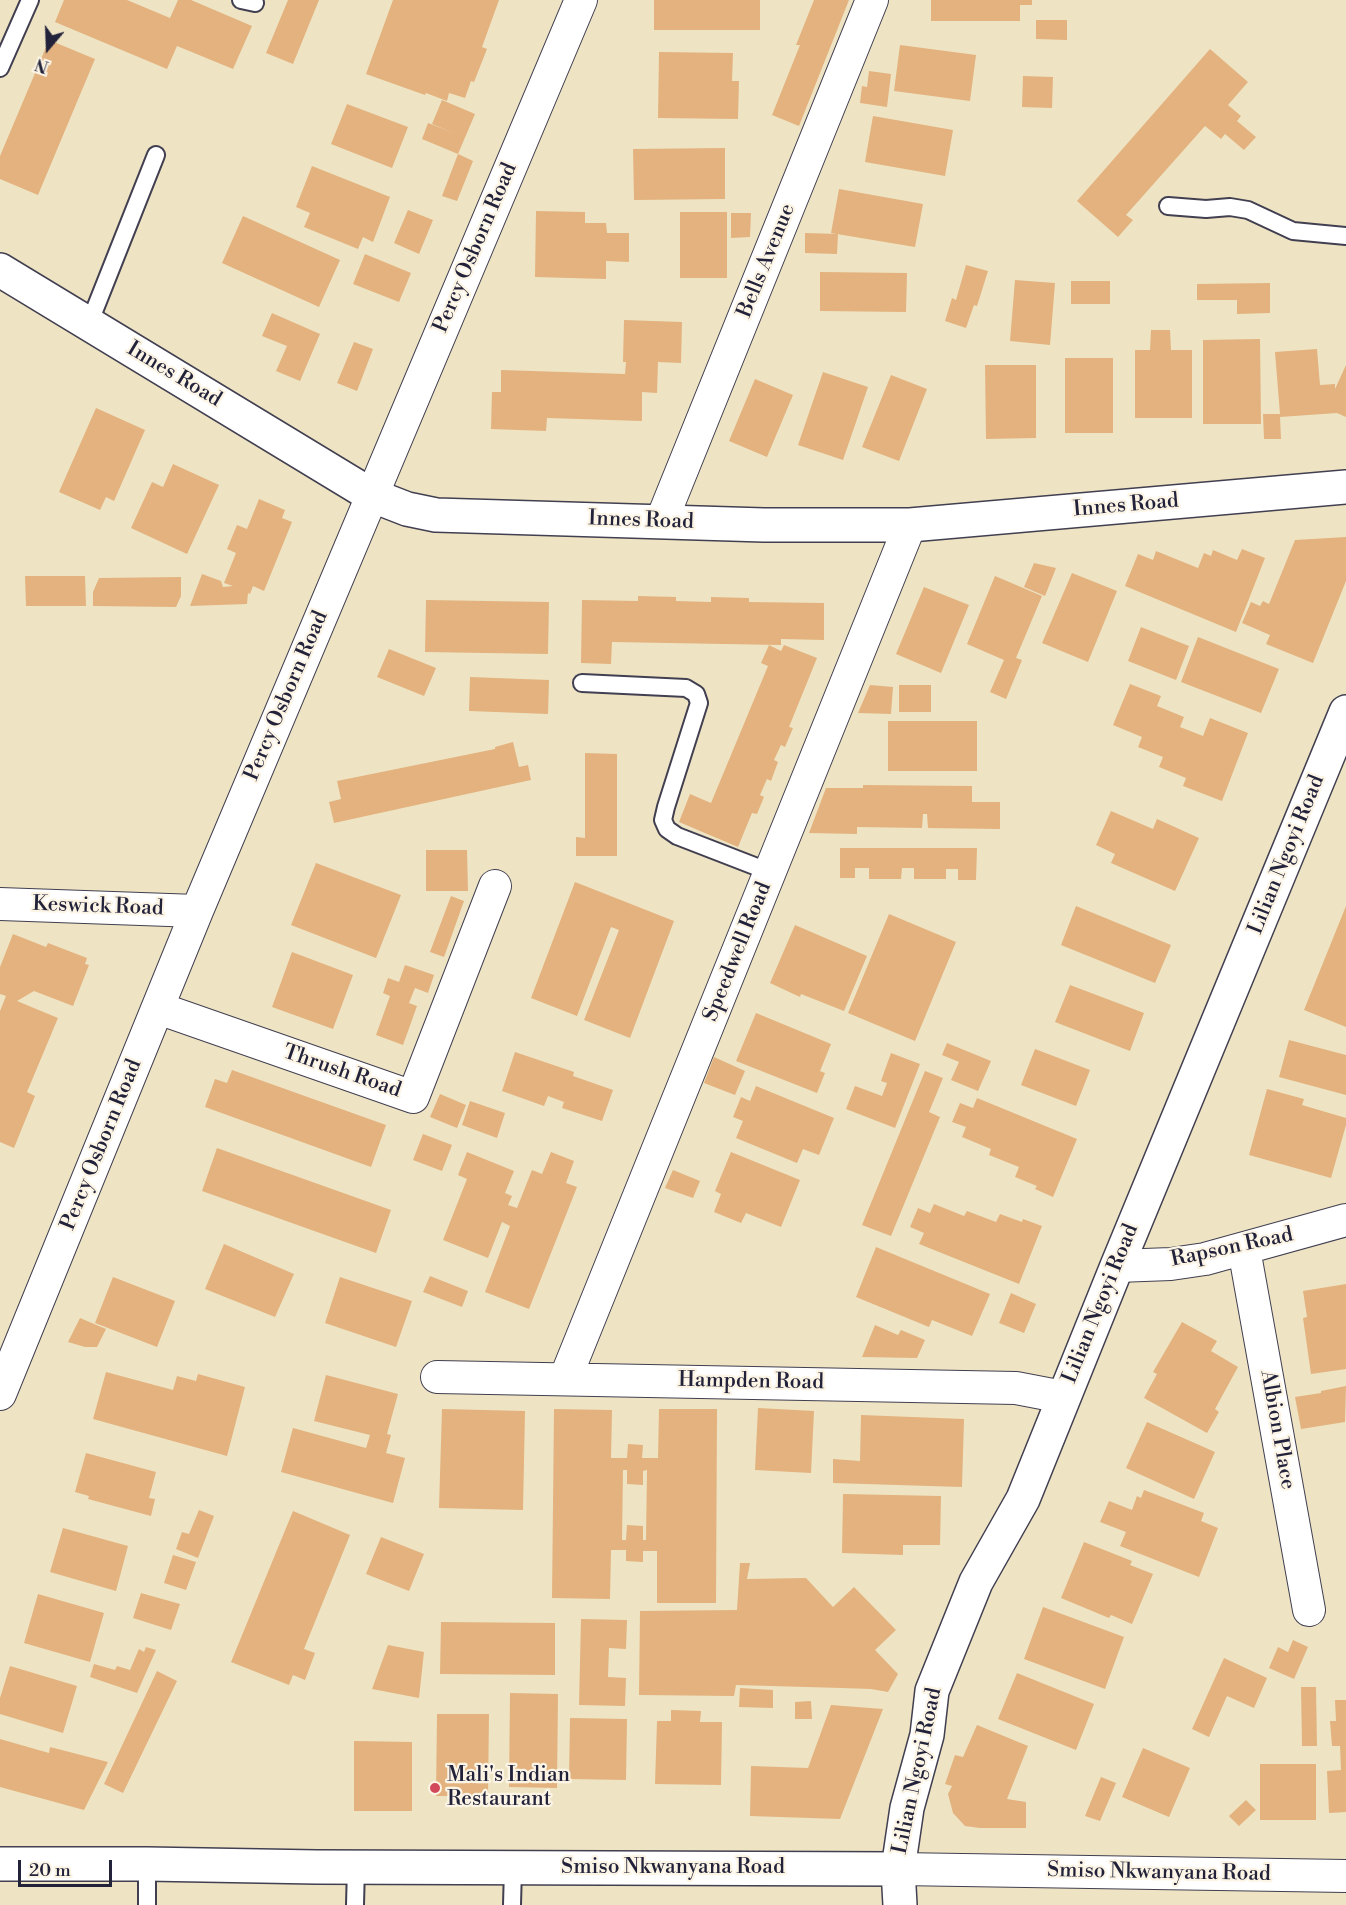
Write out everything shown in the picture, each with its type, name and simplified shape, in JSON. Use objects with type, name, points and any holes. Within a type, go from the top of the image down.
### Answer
[{"type":"street","name":"Percy Osborn Road","points":[[1,1390],[197,911],[581,0]]},
{"type":"street","name":"Bells Avenue","points":[[661,522],[872,0]]},
{"type":"street","name":"Innes Road","points":[[0,270],[371,495],[407,509],[436,514],[764,525],[910,525],[1346,487]]},
{"type":"street","name":"Speedwell Road","points":[[565,1379],[910,525]]},
{"type":"street","name":"Lilian Ngoyi Road","points":[[900,1905],[898,1869],[908,1808],[927,1735],[932,1691],[976,1582],[1023,1500],[1117,1266],[1338,753],[1346,712]]},
{"type":"street","name":"Thrush Road","points":[[158,1008],[413,1097],[495,886]]},
{"type":"street","name":"Keswick Road","points":[[0,904],[197,911]]},
{"type":"street","name":"Rapson Road","points":[[1117,1266],[1171,1264],[1204,1259],[1346,1220]]},
{"type":"street","name":"Albion Place","points":[[1244,1249],[1310,1610]]},
{"type":"street","name":"Hampden Road","points":[[437,1377],[1016,1388],[1063,1397]]},
{"type":"street","name":"Smiso Nkwanyana Road","points":[[0,1864],[898,1869],[1346,1876]]},
{"type":"lane","points":[[0,68],[30,0]]},
{"type":"lane","points":[[89,324],[156,155]]},
{"type":"lane","points":[[1168,206],[1206,209],[1230,207],[1248,210],[1293,231],[1346,236]]},
{"type":"lane","points":[[582,683],[686,688],[696,694],[699,703],[663,820],[667,829],[677,836],[770,872]]},
{"type":"lane","points":[[147,1864],[147,1905]]},
{"type":"lane","points":[[355,1905],[356,1867]]},
{"type":"lane","points":[[512,1905],[513,1868]]},
{"type":"building","points":[[64,0],[127,0],[170,18],[178,0],[191,0],[252,26],[233,69],[177,46],[167,69],[55,22]]},
{"type":"building","points":[[288,0],[319,0],[293,64],[266,53]]},
{"type":"building","points":[[393,0],[499,0],[482,47],[487,49],[465,98],[449,93],[447,101],[366,74]]},
{"type":"building","points":[[654,0],[760,0],[760,30],[654,30]]},
{"type":"building","points":[[814,0],[849,0],[799,126],[772,115],[800,45],[796,45]]},
{"type":"building","points":[[931,0],[1032,0],[1032,5],[1020,5],[1020,21],[931,21]]},
{"type":"building","points":[[1036,20],[1067,20],[1067,40],[1036,39]]},
{"type":"building","points":[[49,40],[95,59],[38,195],[0,179],[0,156]]},
{"type":"building","points":[[900,45],[976,55],[970,101],[894,91]]},
{"type":"building","points":[[1210,49],[1248,82],[1228,105],[1241,116],[1237,121],[1256,137],[1244,150],[1225,134],[1221,139],[1205,126],[1126,215],[1133,220],[1118,237],[1077,201]]},
{"type":"building","points":[[659,52],[733,53],[732,81],[739,81],[738,119],[658,118]]},
{"type":"building","points":[[869,71],[891,74],[887,107],[860,103],[862,86],[867,87]]},
{"type":"building","points":[[1023,76],[1053,77],[1052,108],[1022,107]]},
{"type":"building","points":[[442,100],[475,114],[458,154],[422,139],[428,123],[454,133],[432,124]]},
{"type":"building","points":[[347,104],[408,127],[392,168],[331,144]]},
{"type":"building","points":[[873,116],[953,130],[945,176],[865,162]]},
{"type":"building","points":[[725,148],[725,199],[634,200],[633,149]]},
{"type":"building","points":[[458,154],[473,161],[457,201],[442,196]]},
{"type":"building","points":[[312,166],[390,197],[373,242],[363,237],[358,249],[304,227],[310,213],[296,207]]},
{"type":"building","points":[[839,189],[923,204],[915,247],[831,233]]},
{"type":"building","points":[[408,210],[433,220],[419,254],[394,243]]},
{"type":"building","points":[[536,211],[585,212],[585,223],[606,223],[607,233],[629,233],[629,262],[606,261],[606,279],[535,277]]},
{"type":"building","points":[[680,212],[727,212],[727,278],[680,278]]},
{"type":"building","points":[[731,213],[751,213],[750,237],[731,238]]},
{"type":"building","points":[[243,216],[340,260],[319,307],[222,263]]},
{"type":"building","points":[[805,233],[838,234],[837,254],[805,253]]},
{"type":"building","points":[[365,254],[411,273],[399,302],[353,284]]},
{"type":"building","points":[[966,265],[988,271],[977,306],[974,305],[966,328],[945,321],[952,298],[956,300]]},
{"type":"building","points":[[820,272],[907,273],[906,312],[820,311]]},
{"type":"building","points":[[1015,280],[1055,283],[1050,345],[1010,341]]},
{"type":"building","points":[[1071,281],[1110,281],[1110,304],[1071,304]]},
{"type":"building","points":[[1270,283],[1270,313],[1237,314],[1237,300],[1197,300],[1197,284]]},
{"type":"building","points":[[272,313],[320,334],[300,381],[276,371],[287,346],[262,336]]},
{"type":"building","points":[[624,320],[682,322],[681,363],[658,362],[657,393],[642,392],[642,421],[547,418],[546,431],[491,429],[492,392],[501,392],[501,370],[625,374]]},
{"type":"building","points":[[1151,330],[1170,330],[1171,350],[1192,350],[1192,418],[1135,418],[1135,350],[1150,350]]},
{"type":"building","points":[[1260,339],[1261,424],[1203,424],[1203,340]]},
{"type":"building","points":[[354,342],[373,349],[357,391],[337,383]]},
{"type":"building","points":[[1317,349],[1320,385],[1335,384],[1335,389],[1346,365],[1346,417],[1337,413],[1280,417],[1281,439],[1264,439],[1263,414],[1280,414],[1275,352]]},
{"type":"building","points":[[1065,358],[1113,358],[1113,433],[1065,433]]},
{"type":"building","points":[[985,365],[1036,365],[1036,438],[986,439]]},
{"type":"building","points":[[823,372],[868,387],[843,460],[798,445]]},
{"type":"building","points":[[891,375],[927,389],[899,461],[862,447]]},
{"type":"building","points":[[755,379],[793,395],[767,457],[729,441]]},
{"type":"building","points":[[96,408],[145,430],[114,501],[106,497],[100,510],[59,492]]},
{"type":"building","points":[[173,464],[219,485],[187,554],[131,528],[152,482],[163,487]]},
{"type":"building","points":[[259,499],[285,510],[282,518],[292,522],[264,591],[253,586],[250,594],[248,593],[247,604],[190,606],[202,574],[221,581],[223,587],[233,586],[224,583],[236,553],[227,549],[237,525],[247,529]]},
{"type":"building","points":[[1346,537],[1346,581],[1313,663],[1266,644],[1270,635],[1242,623],[1251,602],[1260,606],[1263,601],[1269,604],[1295,540]]},
{"type":"building","points":[[1242,549],[1265,558],[1236,632],[1125,586],[1138,554],[1153,560],[1156,551],[1198,568],[1204,553],[1211,556],[1213,550],[1237,560]]},
{"type":"building","points":[[1034,563],[1056,568],[1045,596],[1024,587]]},
{"type":"building","points":[[1072,573],[1117,591],[1088,662],[1042,643]]},
{"type":"building","points":[[25,576],[85,576],[86,606],[26,606]]},
{"type":"building","points":[[995,576],[1042,596],[1016,658],[1022,660],[1006,699],[990,692],[1004,660],[967,644]]},
{"type":"building","points":[[181,577],[181,596],[176,607],[93,606],[93,592],[99,578]]},
{"type":"building","points":[[924,587],[969,605],[941,673],[896,654]]},
{"type":"building","points":[[638,596],[676,597],[676,601],[711,602],[711,597],[749,598],[749,602],[824,603],[824,640],[781,639],[781,645],[612,642],[611,664],[581,663],[582,600],[638,601]]},
{"type":"building","points":[[426,600],[549,602],[548,654],[425,652]]},
{"type":"building","points":[[1141,627],[1189,646],[1176,680],[1128,661]]},
{"type":"building","points":[[1198,637],[1279,669],[1261,713],[1181,682]]},
{"type":"building","points":[[769,645],[781,651],[784,645],[817,658],[789,727],[793,728],[785,747],[781,745],[774,760],[778,762],[771,781],[767,779],[760,795],[764,797],[757,814],[752,813],[738,847],[679,822],[690,794],[711,803],[768,666],[761,663]]},
{"type":"building","points":[[389,649],[436,668],[424,696],[377,677]]},
{"type":"building","points":[[470,677],[549,680],[548,714],[469,711]]},
{"type":"building","points":[[1130,684],[1161,696],[1157,706],[1184,717],[1180,727],[1203,736],[1210,718],[1248,733],[1222,801],[1183,786],[1186,778],[1159,767],[1163,757],[1138,747],[1142,737],[1113,725]]},
{"type":"building","points":[[870,685],[893,687],[891,714],[858,713]]},
{"type":"building","points":[[899,685],[931,685],[931,712],[899,712]]},
{"type":"building","points":[[888,721],[977,721],[977,771],[888,771]]},
{"type":"building","points":[[513,742],[519,767],[528,765],[531,780],[334,823],[329,802],[341,799],[337,781],[495,749],[495,747]]},
{"type":"building","points":[[585,753],[617,754],[617,856],[576,856],[576,837],[585,838]]},
{"type":"building","points":[[863,785],[972,786],[972,802],[1000,802],[1000,829],[928,828],[927,814],[923,814],[922,828],[857,827],[857,834],[809,833],[826,788],[863,788]]},
{"type":"building","points":[[1111,811],[1153,829],[1157,819],[1199,838],[1175,891],[1111,863],[1115,854],[1096,845]]},
{"type":"building","points":[[840,848],[977,848],[976,880],[958,880],[958,869],[946,869],[946,879],[914,879],[914,868],[902,868],[901,879],[869,879],[869,868],[855,868],[855,878],[840,878]]},
{"type":"building","points":[[426,850],[467,850],[468,891],[426,891]]},
{"type":"building","points":[[316,863],[401,895],[376,958],[291,925]]},
{"type":"building","points":[[575,882],[674,921],[630,1038],[584,1020],[619,930],[611,927],[577,1016],[531,998]]},
{"type":"building","points":[[451,896],[464,901],[444,957],[430,952]]},
{"type":"building","points":[[1076,906],[1171,945],[1155,983],[1061,945]]},
{"type":"building","points":[[1346,906],[1346,1027],[1304,1010]]},
{"type":"building","points":[[889,914],[956,942],[915,1041],[848,1013]]},
{"type":"building","points":[[795,925],[867,956],[844,1011],[801,994],[800,997],[770,983]]},
{"type":"building","points":[[13,934],[46,947],[48,943],[87,958],[85,964],[89,965],[73,1006],[34,991],[17,1001],[58,1018],[27,1092],[35,1096],[14,1148],[0,1142],[0,1011],[6,996],[0,994],[0,967]]},
{"type":"building","points":[[292,952],[353,975],[333,1029],[272,1007]]},
{"type":"building","points":[[405,965],[434,975],[428,993],[415,988],[409,1003],[417,1006],[403,1045],[376,1035],[390,996],[383,993],[388,978],[399,982]]},
{"type":"building","points":[[1070,985],[1144,1013],[1130,1051],[1055,1022]]},
{"type":"building","points":[[756,1013],[831,1044],[820,1071],[825,1073],[817,1093],[736,1061]]},
{"type":"building","points":[[1289,1040],[1346,1055],[1346,1095],[1279,1077]]},
{"type":"building","points":[[947,1043],[991,1061],[978,1091],[951,1080],[959,1062],[942,1055]]},
{"type":"building","points":[[1035,1049],[1090,1070],[1076,1106],[1021,1085]]},
{"type":"building","points":[[515,1052],[574,1072],[573,1076],[613,1090],[602,1121],[562,1108],[564,1102],[548,1096],[544,1106],[502,1091]]},
{"type":"building","points":[[891,1053],[920,1064],[895,1128],[846,1109],[855,1086],[882,1096],[887,1083],[881,1081]]},
{"type":"building","points":[[714,1057],[745,1071],[735,1095],[704,1083]]},
{"type":"building","points":[[232,1070],[386,1125],[371,1167],[205,1107],[215,1079],[227,1083]]},
{"type":"building","points":[[925,1071],[943,1078],[929,1112],[940,1117],[891,1236],[862,1225]]},
{"type":"building","points":[[756,1086],[834,1118],[819,1155],[803,1149],[797,1163],[736,1138],[743,1121],[733,1117],[741,1097],[750,1101]]},
{"type":"building","points":[[1267,1089],[1304,1099],[1302,1105],[1346,1118],[1331,1178],[1249,1155]]},
{"type":"building","points":[[440,1094],[466,1105],[457,1128],[430,1117]]},
{"type":"building","points":[[977,1098],[1077,1139],[1053,1197],[1035,1189],[1037,1186],[1015,1177],[1019,1167],[989,1155],[991,1149],[962,1137],[966,1127],[952,1122],[960,1103],[973,1108]]},
{"type":"building","points":[[470,1101],[505,1113],[497,1138],[462,1125]]},
{"type":"building","points":[[423,1134],[452,1145],[442,1171],[413,1160]]},
{"type":"building","points":[[217,1148],[391,1210],[376,1253],[202,1191]]},
{"type":"building","points":[[467,1152],[514,1171],[505,1193],[512,1196],[508,1205],[517,1208],[532,1170],[542,1174],[551,1152],[574,1161],[566,1183],[577,1187],[529,1309],[485,1292],[510,1226],[502,1222],[488,1258],[443,1240],[467,1179],[458,1175]]},
{"type":"building","points":[[731,1152],[800,1180],[781,1227],[746,1213],[741,1223],[714,1212],[721,1194],[715,1191]]},
{"type":"building","points":[[673,1170],[700,1181],[693,1198],[665,1188]]},
{"type":"building","points":[[934,1204],[964,1216],[967,1211],[996,1222],[1000,1214],[1042,1226],[1019,1284],[919,1244],[924,1233],[910,1227],[918,1208],[930,1213]]},
{"type":"building","points":[[224,1244],[294,1274],[275,1317],[205,1289]]},
{"type":"building","points":[[876,1247],[990,1294],[972,1336],[932,1320],[929,1327],[856,1297]]},
{"type":"building","points":[[430,1276],[468,1291],[462,1307],[423,1292]]},
{"type":"building","points":[[113,1277],[175,1301],[157,1347],[95,1323]]},
{"type":"building","points":[[340,1277],[412,1301],[396,1347],[325,1323]]},
{"type":"building","points":[[1346,1284],[1346,1369],[1311,1374],[1303,1318],[1307,1317],[1303,1291]]},
{"type":"building","points":[[1011,1293],[1036,1304],[1024,1333],[999,1323]]},
{"type":"building","points":[[80,1318],[106,1329],[97,1347],[85,1347],[68,1342]]},
{"type":"building","points":[[1182,1322],[1217,1341],[1211,1351],[1238,1367],[1215,1409],[1219,1412],[1207,1433],[1144,1398],[1157,1374],[1153,1372]]},
{"type":"building","points":[[875,1325],[898,1335],[901,1330],[925,1340],[917,1358],[862,1357]]},
{"type":"building","points":[[106,1372],[173,1390],[177,1376],[196,1381],[198,1374],[245,1387],[227,1456],[93,1419]]},
{"type":"building","points":[[326,1375],[398,1394],[387,1434],[391,1435],[386,1453],[405,1458],[393,1503],[281,1472],[293,1428],[366,1448],[370,1435],[314,1421]]},
{"type":"building","points":[[1346,1386],[1345,1422],[1301,1429],[1295,1397]]},
{"type":"building","points":[[758,1408],[814,1411],[811,1473],[755,1470]]},
{"type":"building","points":[[442,1409],[525,1411],[523,1510],[439,1508]]},
{"type":"building","points":[[554,1409],[612,1410],[611,1458],[627,1458],[628,1444],[643,1445],[642,1458],[658,1458],[659,1409],[717,1409],[716,1603],[657,1603],[657,1551],[643,1551],[643,1562],[626,1561],[626,1550],[611,1550],[610,1599],[552,1598]],"holes":[[[623,1470],[627,1470],[627,1484],[643,1485],[643,1471],[647,1470],[646,1540],[643,1540],[643,1526],[627,1525],[626,1540],[622,1540]]]},
{"type":"building","points":[[861,1415],[964,1419],[962,1487],[833,1483],[833,1459],[860,1461]]},
{"type":"building","points":[[1147,1422],[1215,1452],[1194,1499],[1126,1468]]},
{"type":"building","points":[[86,1453],[156,1472],[149,1498],[155,1499],[151,1516],[88,1499],[89,1496],[75,1492]]},
{"type":"building","points":[[1144,1490],[1204,1513],[1201,1521],[1218,1528],[1199,1577],[1120,1546],[1126,1532],[1100,1522],[1109,1501],[1132,1510],[1137,1496],[1141,1498]]},
{"type":"building","points":[[843,1494],[941,1496],[940,1545],[903,1545],[903,1555],[842,1553]]},
{"type":"building","points":[[199,1510],[214,1516],[198,1558],[176,1549],[182,1532],[189,1534]]},
{"type":"building","points":[[293,1511],[350,1535],[304,1649],[315,1653],[305,1680],[293,1675],[289,1685],[231,1662]]},
{"type":"building","points":[[63,1528],[128,1546],[116,1591],[50,1572]]},
{"type":"building","points":[[381,1537],[424,1554],[409,1591],[366,1574]]},
{"type":"building","points":[[1084,1542],[1132,1561],[1130,1565],[1153,1574],[1132,1624],[1111,1615],[1109,1618],[1061,1598]]},
{"type":"building","points":[[173,1555],[196,1562],[186,1590],[164,1583]]},
{"type":"building","points":[[740,1563],[750,1563],[747,1579],[806,1578],[833,1607],[854,1587],[896,1630],[875,1650],[898,1674],[888,1692],[871,1689],[736,1685],[734,1696],[639,1695],[640,1611],[737,1610]]},
{"type":"building","points":[[141,1593],[180,1604],[171,1630],[133,1618]]},
{"type":"building","points":[[38,1594],[104,1613],[90,1662],[24,1643]]},
{"type":"building","points":[[1043,1607],[1124,1637],[1105,1689],[1024,1659]]},
{"type":"building","points":[[581,1619],[627,1620],[626,1649],[609,1648],[608,1677],[626,1678],[625,1706],[579,1705]]},
{"type":"building","points":[[441,1622],[555,1623],[555,1675],[440,1674]]},
{"type":"building","points":[[1293,1640],[1308,1647],[1294,1679],[1269,1668],[1278,1647],[1288,1652]]},
{"type":"building","points":[[388,1645],[424,1652],[419,1698],[372,1689]]},
{"type":"building","points":[[146,1647],[156,1650],[137,1693],[90,1677],[94,1664],[115,1670],[117,1666],[130,1670],[139,1649],[144,1652]]},
{"type":"building","points":[[1224,1658],[1267,1678],[1254,1708],[1227,1696],[1209,1737],[1192,1729]]},
{"type":"building","points":[[10,1666],[77,1686],[63,1733],[0,1714],[0,1698]]},
{"type":"building","points":[[157,1671],[177,1681],[123,1793],[104,1784]]},
{"type":"building","points":[[1017,1673],[1094,1704],[1076,1750],[998,1719]]},
{"type":"building","points":[[1301,1687],[1316,1687],[1317,1746],[1302,1746]]},
{"type":"building","points":[[740,1688],[773,1690],[773,1708],[739,1707]]},
{"type":"building","points":[[510,1693],[558,1694],[557,1788],[509,1787]]},
{"type":"building","points":[[1335,1700],[1346,1700],[1346,1812],[1329,1813],[1327,1771],[1341,1770],[1340,1746],[1332,1746],[1330,1721],[1336,1721]]},
{"type":"building","points":[[811,1701],[812,1719],[795,1719],[795,1702]]},
{"type":"building","points":[[831,1705],[883,1709],[840,1819],[750,1816],[751,1766],[808,1768]]},
{"type":"building","points":[[671,1710],[701,1711],[700,1722],[722,1722],[721,1785],[655,1784],[657,1721],[671,1721]]},
{"type":"building","points":[[437,1714],[489,1714],[488,1796],[436,1796]]},
{"type":"building","points":[[570,1718],[627,1719],[626,1780],[569,1779]]},
{"type":"building","points":[[977,1725],[1028,1746],[1007,1799],[1026,1802],[1026,1828],[965,1826],[953,1813],[948,1794],[952,1786],[945,1784],[955,1755],[963,1757]]},
{"type":"building","points":[[0,1739],[49,1753],[50,1747],[108,1762],[84,1810],[0,1787]]},
{"type":"building","points":[[354,1741],[412,1742],[412,1811],[354,1811]]},
{"type":"building","points":[[1143,1748],[1190,1768],[1169,1817],[1122,1797]]},
{"type":"building","points":[[1260,1764],[1316,1764],[1316,1820],[1260,1820]]},
{"type":"building","points":[[1101,1777],[1116,1783],[1100,1821],[1085,1816]]},
{"type":"building","points":[[1246,1800],[1256,1810],[1239,1826],[1229,1816]]},
{"type":"place","name":"Mali's Indian Restaurant","points":[[435,1788]]}]
